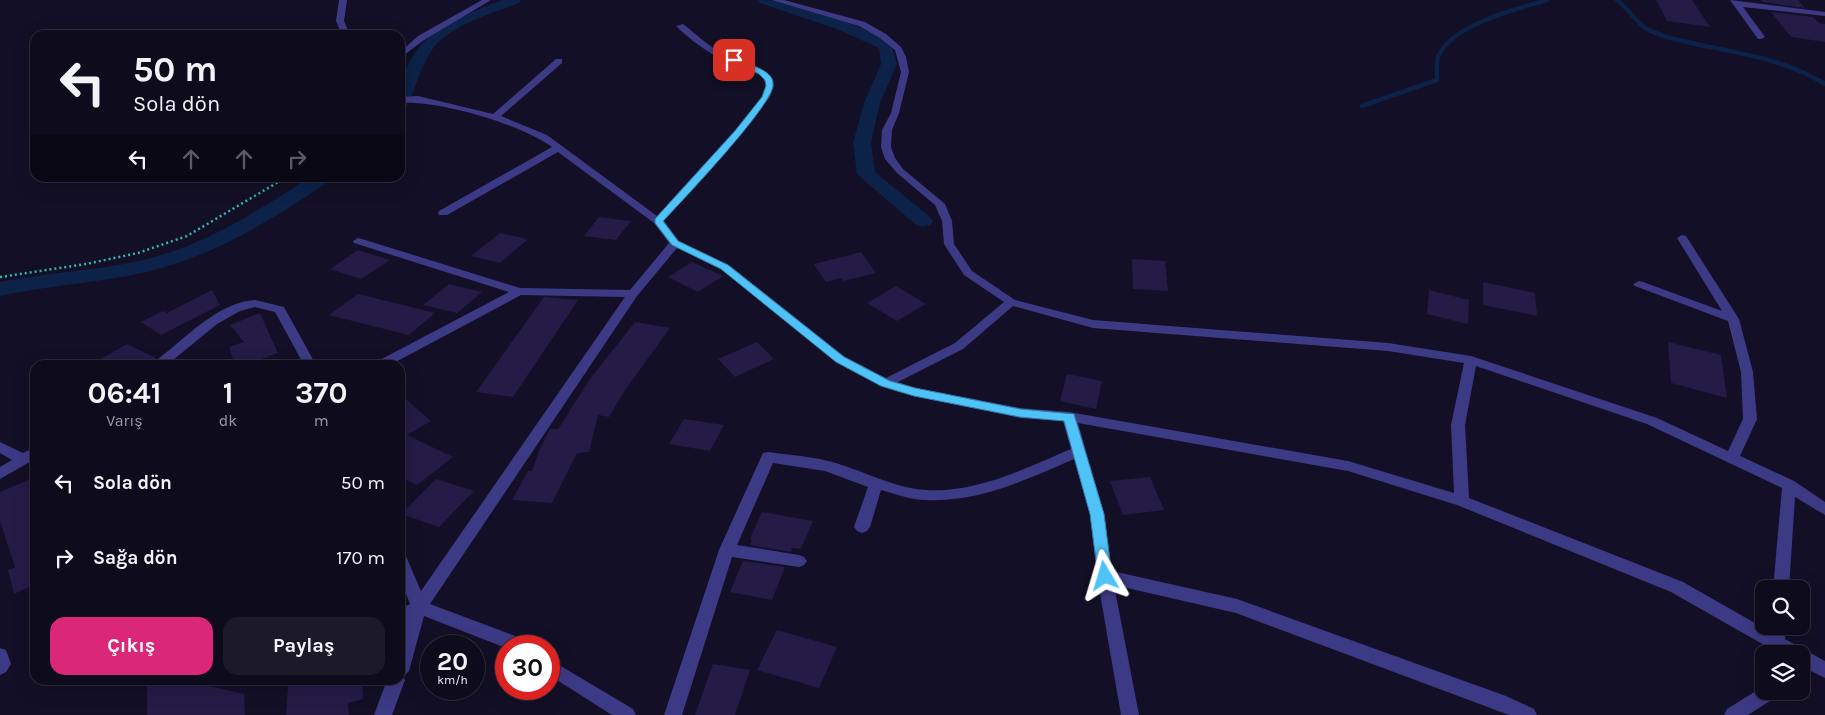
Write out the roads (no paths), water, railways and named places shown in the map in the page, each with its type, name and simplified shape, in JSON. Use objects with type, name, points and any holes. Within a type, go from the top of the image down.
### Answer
[{"type":"street","points":[[343,0],[340,21],[344,30]]},
{"type":"street","points":[[405,52],[421,38],[487,0]]},
{"type":"street","points":[[776,0],[862,24],[883,36],[898,49],[905,72],[895,113],[887,130],[886,147],[890,159],[900,171],[940,204],[947,221],[949,244],[968,273],[1011,302],[1094,324],[1388,347],[1471,360],[1652,421],[1789,485],[1825,508]]},
{"type":"street","points":[[1736,2],[1825,14]]},
{"type":"street","points":[[1736,2],[1761,37]]},
{"type":"street","points":[[658,221],[738,132],[766,97],[770,86],[768,79],[762,72],[746,64],[721,56],[680,26]]},
{"type":"street","points":[[495,117],[559,61]]},
{"type":"street","points":[[405,100],[418,99],[495,117],[544,137],[658,221],[675,243],[725,267],[840,359],[886,383],[914,392],[1020,413],[1069,417],[1348,466],[1462,501],[1677,587],[1755,624]]},
{"type":"street","points":[[443,212],[558,148]]},
{"type":"street","points":[[1682,238],[1732,319],[1747,372],[1750,419],[1732,458]]},
{"type":"street","points":[[358,242],[519,291],[633,294]]},
{"type":"street","points":[[405,654],[419,607],[633,294],[675,243]]},
{"type":"street","points":[[1639,284],[1732,319]]},
{"type":"street","points":[[389,360],[519,291]]},
{"type":"street","points":[[886,383],[959,346],[1011,302]]},
{"type":"street","points":[[166,360],[228,312],[247,304],[266,304],[280,310],[307,360]]},
{"type":"street","points":[[1462,501],[1458,424],[1471,360]]},
{"type":"street","points":[[1069,417],[1097,514],[1105,576],[1130,715]]},
{"type":"street","points":[[0,447],[22,459]]},
{"type":"street","points":[[673,715],[726,550],[768,456],[827,466],[876,484],[925,495],[951,495],[1010,481],[1080,451]]},
{"type":"street","points":[[0,474],[30,455]]},
{"type":"street","points":[[862,528],[876,484]]},
{"type":"street","points":[[1782,580],[1789,485]]},
{"type":"street","points":[[726,550],[799,561]]},
{"type":"street","points":[[405,571],[419,607]]},
{"type":"street","points":[[1105,576],[1237,606],[1500,702],[1528,715]]},
{"type":"street","points":[[405,614],[419,607],[495,637]]},
{"type":"street","points":[[1777,635],[1787,645]]},
{"type":"street","points":[[0,654],[2,664],[0,667]]},
{"type":"street","points":[[560,673],[627,715]]},
{"type":"street","points":[[383,715],[394,685]]},
{"type":"street","points":[[1733,715],[1756,700]]},
{"type":"waterway","points":[[405,93],[423,52],[434,39],[467,19],[514,0]]},
{"type":"waterway","points":[[765,0],[842,26],[886,46],[889,64],[872,103],[862,143],[866,174],[923,221]]},
{"type":"waterway","points":[[1362,106],[1437,80],[1438,57],[1445,45],[1457,35],[1486,19],[1547,0]]},
{"type":"waterway","points":[[1617,0],[1643,26],[1654,32],[1678,40],[1769,60],[1797,70],[1825,84]]},
{"type":"waterway","points":[[0,289],[20,284],[146,266],[187,253],[246,225],[315,182]]}]
